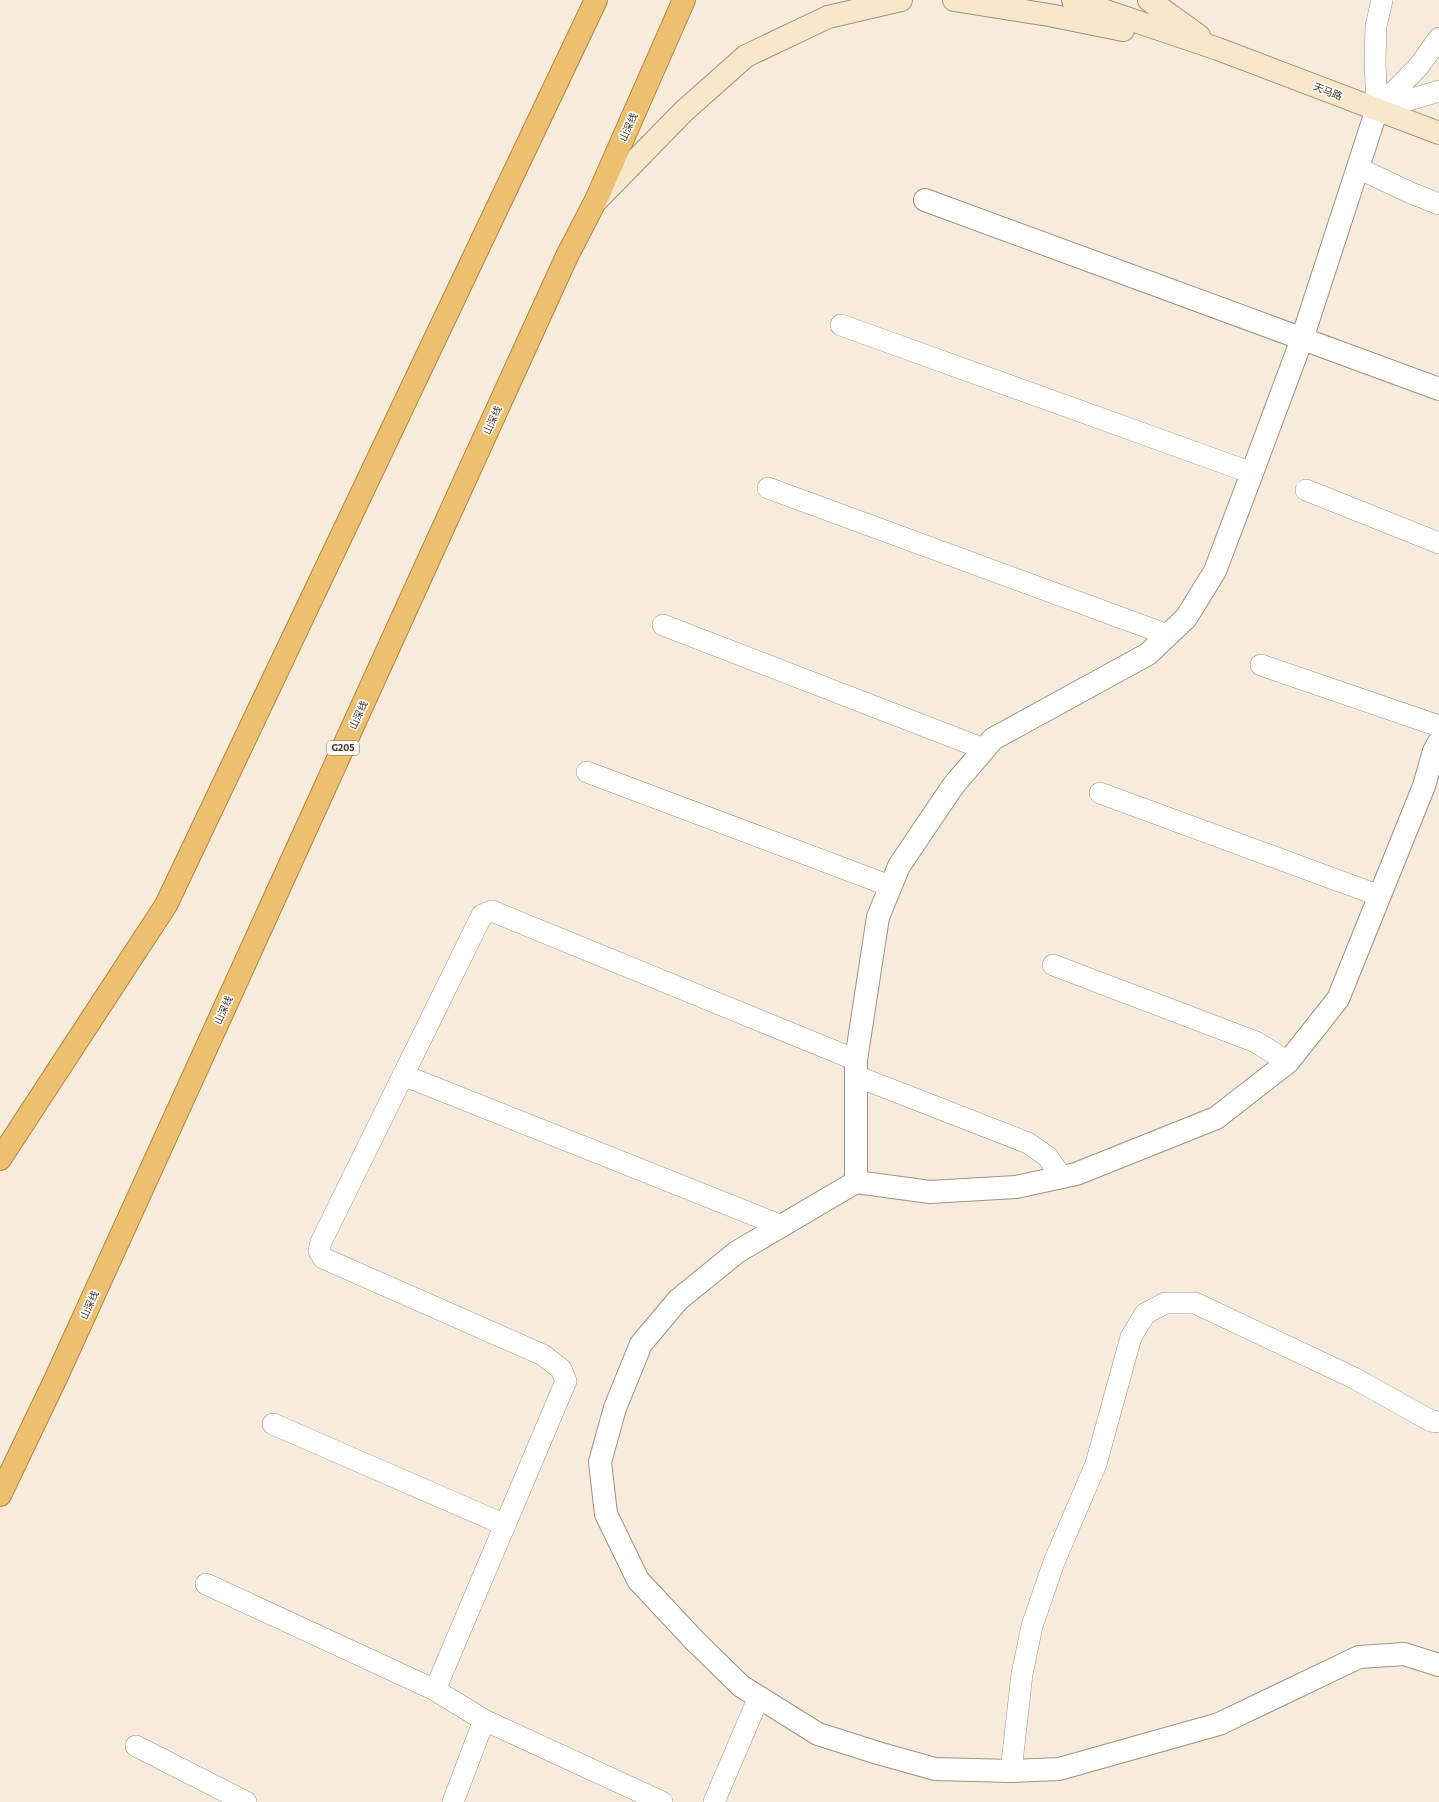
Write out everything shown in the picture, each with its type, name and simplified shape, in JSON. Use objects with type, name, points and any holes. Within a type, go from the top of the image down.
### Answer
[{"type":"highway","points":[[0,1159],[166,904],[596,0]]},
{"type":"highway","name":"山深线","points":[[0,1496],[59,1371],[567,256],[596,200],[684,0]]},
{"type":"main road","points":[[596,200],[684,111],[746,56],[828,17],[901,0]]},
{"type":"main road","points":[[954,0],[1049,15],[1218,49]]},
{"type":"main road","points":[[1073,0],[1218,49]]},
{"type":"main road","points":[[1103,0],[1218,49]]},
{"type":"main road","points":[[1149,0],[1218,49]]},
{"type":"main road","name":"天马路","points":[[1218,49],[1439,133]]},
{"type":"street","points":[[856,1182],[856,1068],[878,916],[899,866],[953,786],[993,739],[1148,654],[1186,618],[1215,571],[1252,474],[1302,338],[1377,109]]},
{"type":"street","points":[[925,200],[1439,389]]},
{"type":"street","points":[[1439,742],[1434,751],[1424,786],[1338,1000],[1288,1062],[1216,1118],[1076,1174],[1016,1187],[930,1192],[856,1182],[737,1252],[678,1300],[641,1344],[615,1408],[600,1462],[606,1514],[638,1580],[715,1661],[741,1686],[818,1734],[935,1769],[1011,1771],[1058,1769],[1219,1724],[1359,1657],[1404,1654],[1439,1665]]},
{"type":"lane","points":[[1377,109],[1376,26],[1382,0]]},
{"type":"lane","points":[[1377,109],[1419,66],[1439,38]]},
{"type":"lane","points":[[1377,109],[1439,91]]},
{"type":"lane","points":[[1358,168],[1411,193],[1439,204]]},
{"type":"lane","points":[[841,325],[1252,474]]},
{"type":"lane","points":[[768,488],[1168,635]]},
{"type":"lane","points":[[1306,490],[1439,543]]},
{"type":"lane","points":[[663,625],[984,749]]},
{"type":"lane","points":[[1261,665],[1439,726]]},
{"type":"lane","points":[[588,772],[890,886]]},
{"type":"lane","points":[[1100,793],[1380,896]]},
{"type":"lane","points":[[435,1690],[566,1381],[561,1369],[543,1355],[323,1258],[318,1251],[321,1242],[482,915],[492,911],[1028,1143],[1048,1156],[1061,1177]]},
{"type":"lane","points":[[1053,965],[1256,1042],[1288,1062]]},
{"type":"lane","points":[[403,1075],[782,1226]]},
{"type":"lane","points":[[1011,1771],[1022,1674],[1032,1626],[1054,1562],[1096,1464],[1131,1337],[1145,1314],[1165,1303],[1195,1303],[1354,1378],[1431,1421],[1439,1422]]},
{"type":"lane","points":[[273,1424],[505,1525]]},
{"type":"lane","points":[[206,1584],[435,1690],[484,1720],[662,1802]]},
{"type":"lane","points":[[714,1802],[759,1697]]},
{"type":"lane","points":[[453,1802],[484,1720]]},
{"type":"lane","points":[[136,1746],[246,1802]]}]
